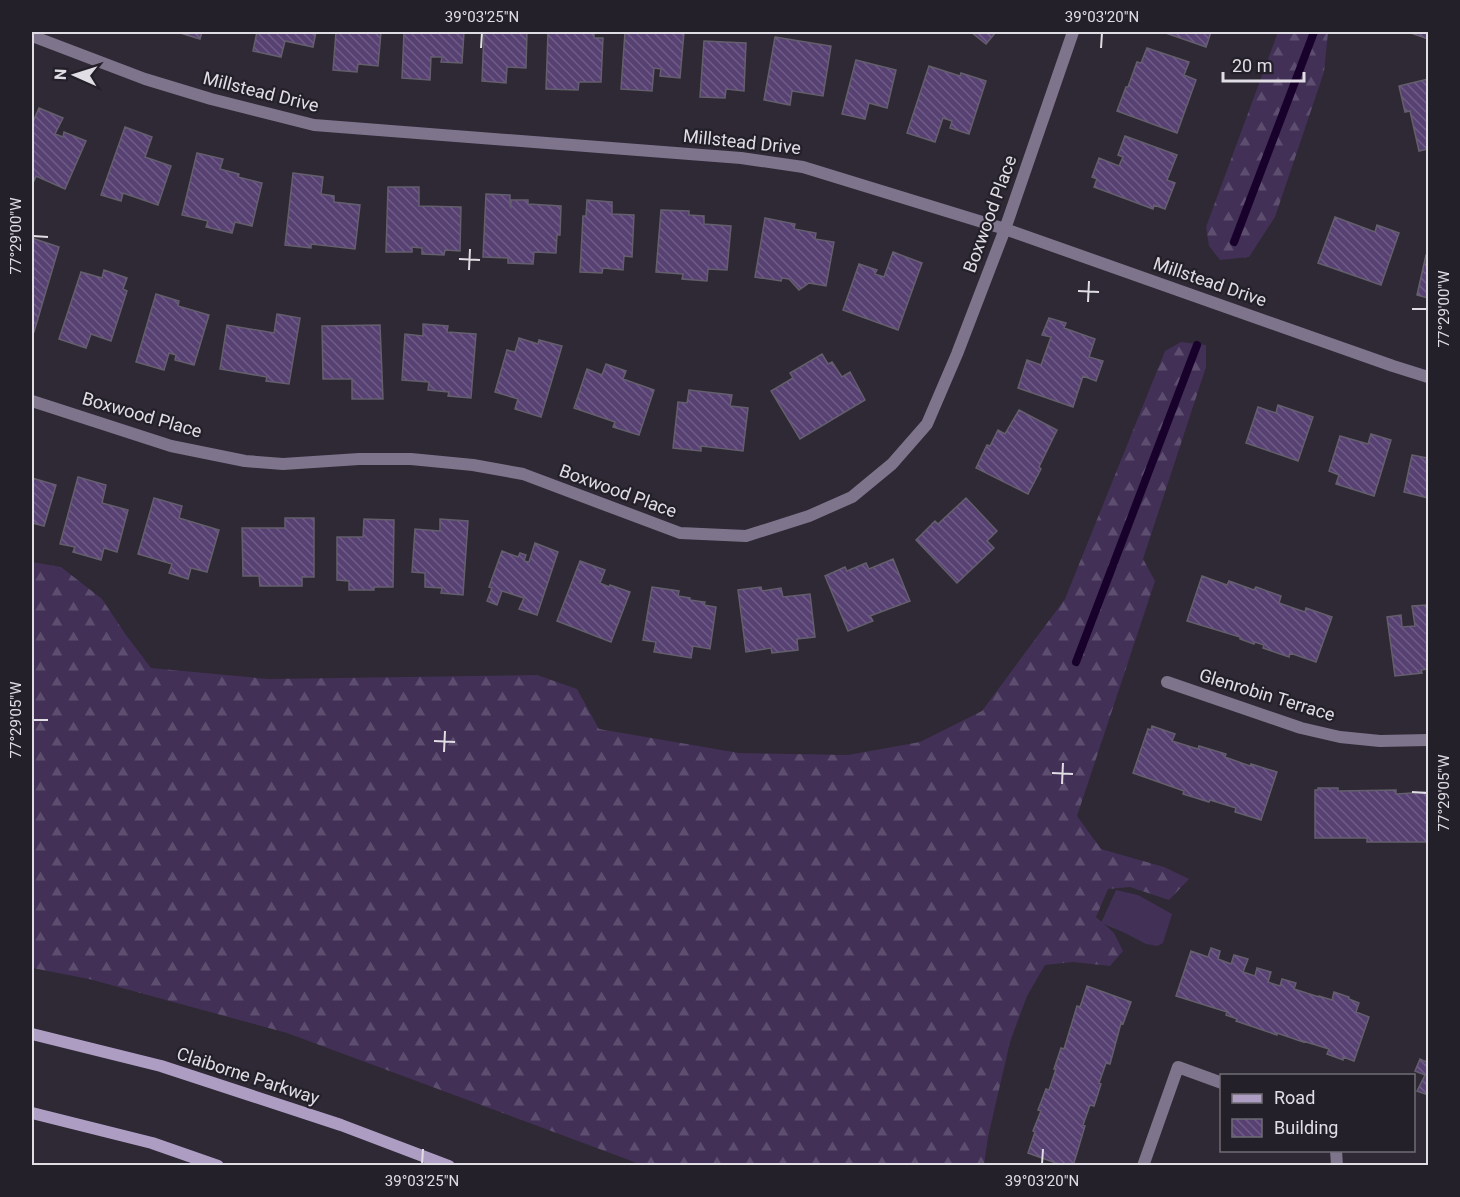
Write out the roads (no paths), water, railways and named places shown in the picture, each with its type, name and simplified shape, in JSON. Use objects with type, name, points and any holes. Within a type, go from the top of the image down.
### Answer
[{"type":"main road","name":"Claiborne Parkway","points":[[32,1034],[161,1066],[341,1125],[449,1166]]},
{"type":"main road","points":[[32,1113],[152,1143],[218,1166]]},
{"type":"street","name":"Boxwood Place","points":[[32,401],[171,446],[245,461],[283,464],[360,459],[411,459],[472,465],[523,474],[680,533],[746,536],[809,516],[852,497],[892,464],[927,424],[957,354],[1005,229],[1073,32]]},
{"type":"street","name":"Millstead Drive","points":[[32,36],[145,80],[314,124],[729,157],[803,166],[1005,229],[1428,377]]},
{"type":"street","name":"Glenrobin Terrace","points":[[1167,682],[1310,730],[1340,737],[1380,741],[1428,740]]},
{"type":"street","points":[[1143,1166],[1178,1068],[1220,1083]]},
{"type":"waterway","points":[[1234,242],[1314,32]]},
{"type":"waterway","points":[[1076,662],[1197,345]]}]
